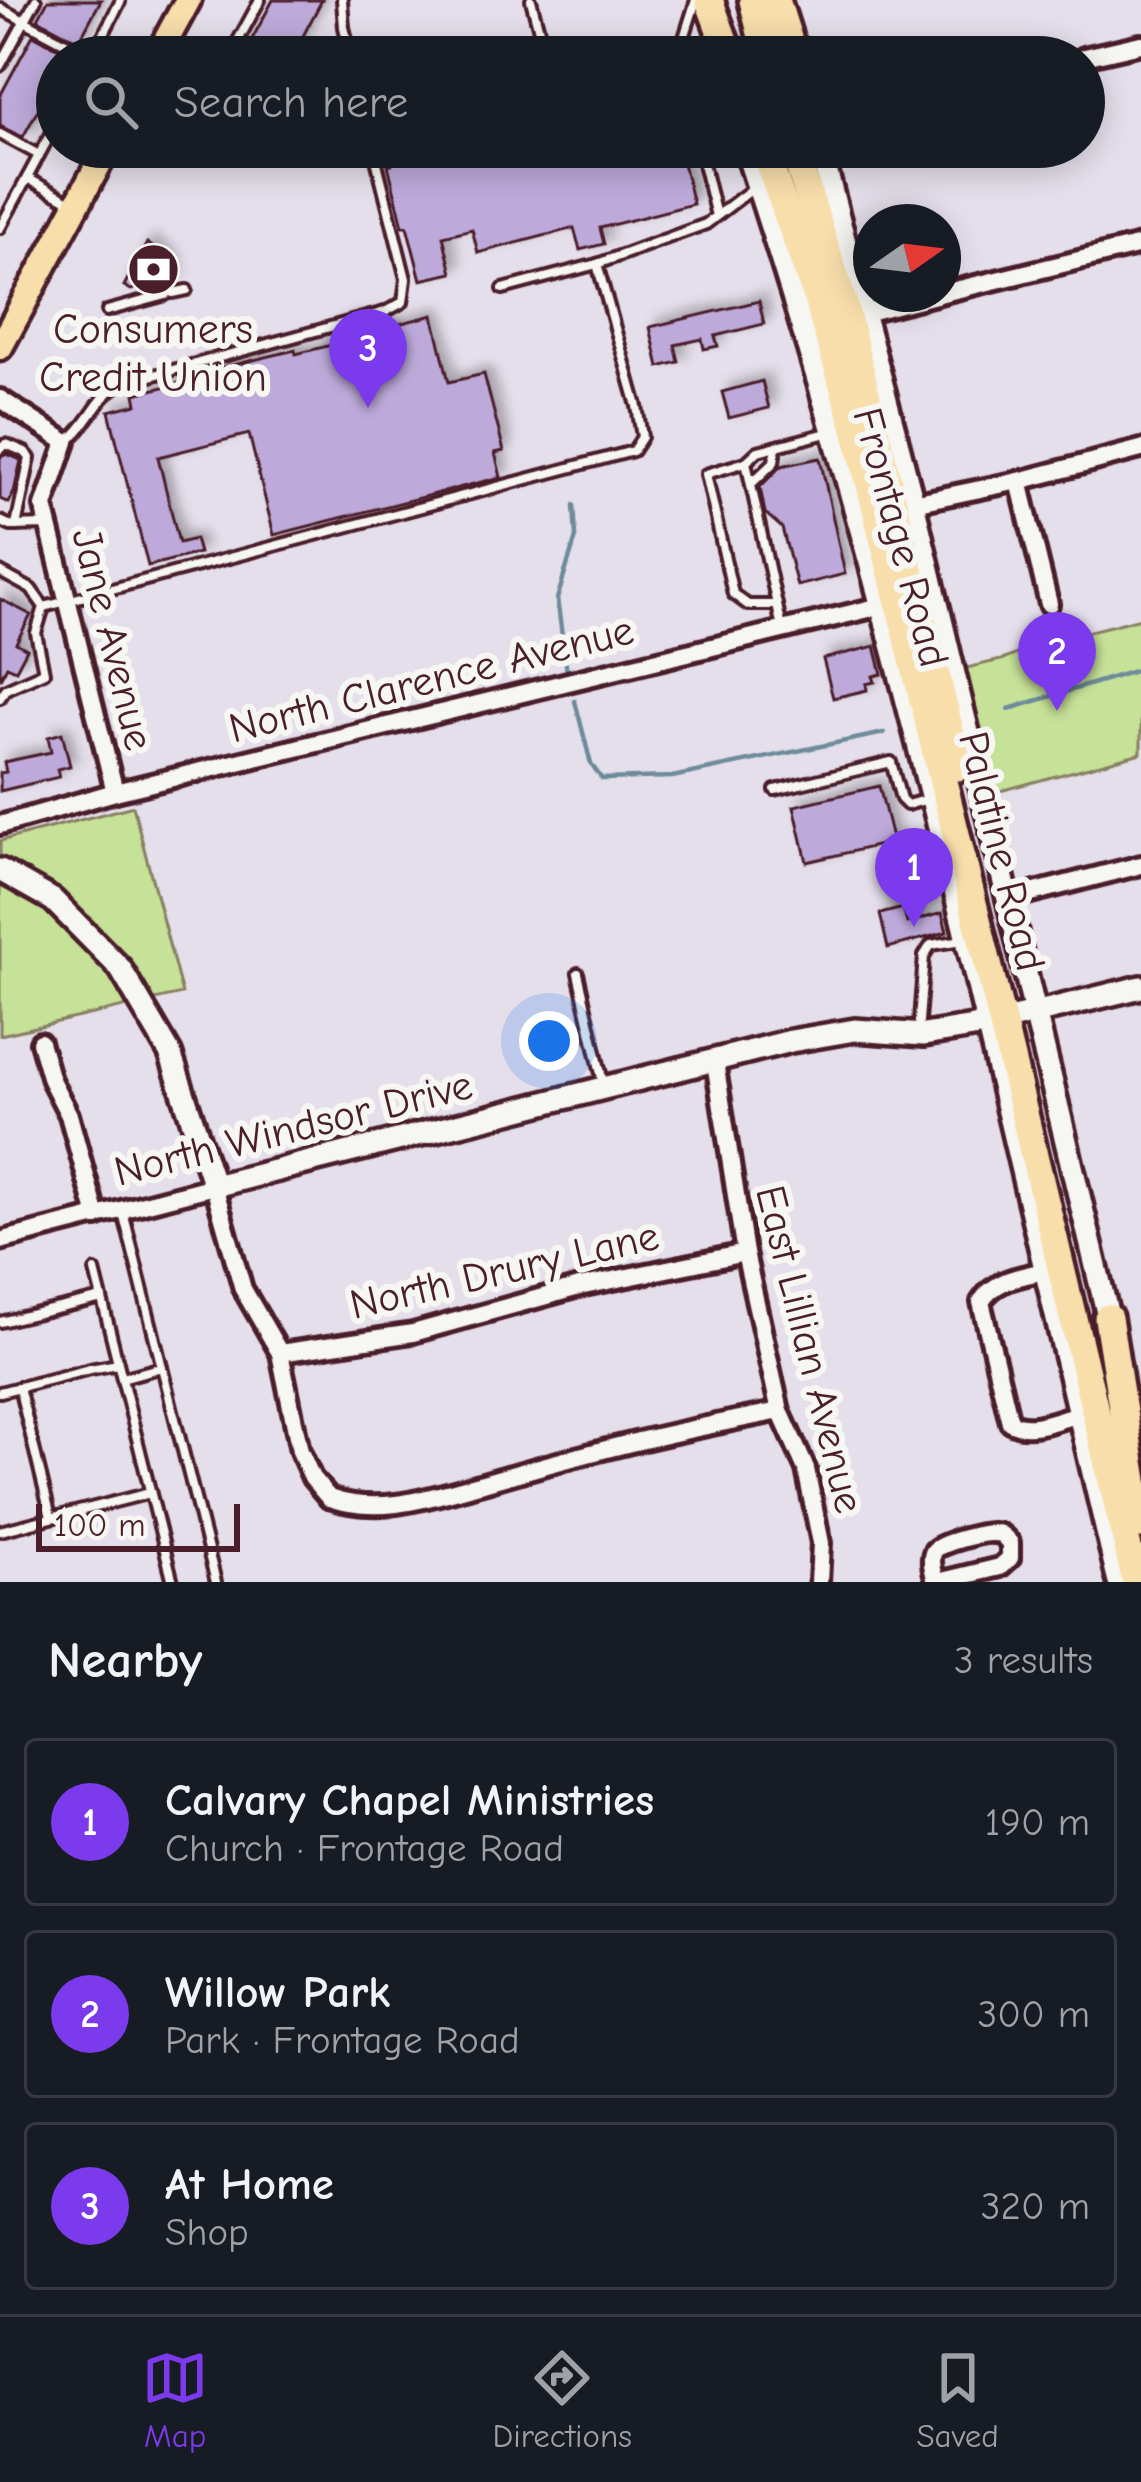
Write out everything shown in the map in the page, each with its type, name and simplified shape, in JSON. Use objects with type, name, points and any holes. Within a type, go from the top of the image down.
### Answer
[{"type":"highway","points":[[703,0],[712,36]]},
{"type":"highway","points":[[703,0],[720,36]]},
{"type":"highway","points":[[753,0],[762,36]]},
{"type":"highway","points":[[776,0],[787,36]]},
{"type":"highway","name":"Palatine Road","points":[[771,168],[856,428],[1141,1535]]},
{"type":"highway","name":"Palatine Road","points":[[800,168],[843,302],[1011,1019],[1136,1582]]},
{"type":"highway","points":[[1108,1318],[1141,1525]]},
{"type":"main road","points":[[171,36],[188,0]]},
{"type":"main road","points":[[0,347],[97,168]]},
{"type":"street","points":[[1105,52],[1141,44]]},
{"type":"street","name":"Frontage Road","points":[[752,168],[835,431],[964,940],[1011,1019],[1108,1318],[1141,1450]]},
{"type":"street","name":"Frontage Road","points":[[826,168],[913,503],[1008,899],[1011,1019],[1044,1270],[1119,1582]]},
{"type":"street","points":[[961,289],[1141,245]]},
{"type":"street","points":[[864,313],[868,312]]},
{"type":"street","points":[[0,399],[66,442]]},
{"type":"street","name":"Jane Avenue","points":[[66,442],[44,506],[115,792]]},
{"type":"street","points":[[913,503],[1141,448]]},
{"type":"street","points":[[1019,481],[1049,604]]},
{"type":"street","name":"North Clarence Avenue","points":[[0,825],[115,792],[881,606]]},
{"type":"street","points":[[1008,899],[1141,865]]},
{"type":"street","points":[[0,870],[53,900],[120,968],[170,1053],[243,1289],[280,1353],[300,1451],[325,1506],[405,1504],[640,1441],[780,1411]]},
{"type":"street","name":"North Windsor Drive","points":[[0,1241],[791,1041],[855,1030],[918,1035],[1011,1019],[1141,987]]},
{"type":"street","name":"North Windsor Drive","points":[[40,1042],[51,1080],[69,1115],[97,1216]]},
{"type":"street","name":"East Lillian Avenue","points":[[715,1062],[745,1253],[780,1411],[806,1469],[821,1543],[819,1582]]},
{"type":"street","name":"North Drury Lane","points":[[280,1353],[413,1333],[579,1287],[745,1253]]},
{"type":"street","points":[[1044,1270],[989,1288],[981,1302],[1010,1422],[1017,1427],[1038,1425],[1078,1414]]},
{"type":"lane","points":[[0,66],[36,0]]},
{"type":"lane","points":[[241,36],[260,0]]},
{"type":"lane","points":[[342,0],[346,36]]},
{"type":"lane","points":[[531,0],[540,36]]},
{"type":"lane","points":[[687,36],[703,0]]},
{"type":"lane","points":[[103,36],[120,2]]},
{"type":"lane","points":[[0,8],[53,36]]},
{"type":"lane","points":[[0,134],[36,153]]},
{"type":"lane","points":[[0,228],[36,161]]},
{"type":"lane","points":[[66,442],[78,434],[105,393],[118,385],[385,312],[403,302],[406,279],[378,168]]},
{"type":"lane","points":[[704,168],[716,217]]},
{"type":"lane","points":[[27,178],[76,206]]},
{"type":"lane","points":[[503,289],[597,264],[706,224],[758,185]]},
{"type":"lane","points":[[44,607],[633,451],[642,437],[637,406],[597,264]]},
{"type":"lane","points":[[107,311],[187,290]]},
{"type":"lane","points":[[777,605],[748,604],[733,594],[706,474],[746,463],[758,451],[835,431]]},
{"type":"lane","points":[[0,449],[6,444],[30,458],[16,526]]},
{"type":"lane","points":[[751,484],[775,462],[776,447]]},
{"type":"lane","points":[[746,463],[782,630]]},
{"type":"lane","points":[[0,520],[16,526],[48,525]]},
{"type":"lane","points":[[0,572],[31,589],[44,607]]},
{"type":"lane","points":[[0,698],[5,689],[44,672],[36,634],[44,607]]},
{"type":"lane","points":[[776,790],[891,762],[907,805],[930,799]]},
{"type":"lane","points":[[918,1035],[924,956],[931,945],[964,940]]},
{"type":"lane","points":[[578,973],[605,1089]]},
{"type":"lane","points":[[123,1210],[215,1582]]},
{"type":"lane","points":[[95,1271],[172,1582]]},
{"type":"lane","points":[[0,1322],[102,1298]]},
{"type":"lane","points":[[0,1392],[118,1364]]},
{"type":"lane","points":[[122,1378],[162,1367]]},
{"type":"lane","points":[[19,1387],[51,1517]]},
{"type":"lane","points":[[0,1531],[151,1493]]},
{"type":"green space","points":[[1141,618],[1141,753],[993,793],[962,669]]},
{"type":"green space","points":[[133,806],[182,994],[0,1035],[0,841]]},
{"type":"building","points":[[48,0],[101,0],[82,36],[70,36],[38,19]]},
{"type":"building","points":[[273,0],[322,0],[303,36],[254,36]]},
{"type":"building","points":[[36,37],[36,113],[23,137],[0,126],[0,96]]},
{"type":"building","points":[[389,168],[684,168],[693,204],[600,228],[604,244],[580,250],[574,228],[478,253],[472,229],[443,236],[452,273],[421,280],[407,226],[403,226]]},
{"type":"building","name":"Consumers Credit Union","points":[[147,243],[171,260],[175,279],[131,290],[124,286]]},
{"type":"building","points":[[759,301],[764,324],[715,336],[718,346],[704,349],[702,339],[675,345],[679,362],[659,367],[650,327]]},
{"type":"building","points":[[433,315],[449,382],[484,374],[504,451],[495,453],[501,477],[274,535],[249,434],[158,457],[179,543],[195,539],[199,553],[148,566],[109,411],[137,404],[135,394],[188,381],[187,376],[295,350],[296,354]]},
{"type":"building","points":[[762,381],[769,408],[729,418],[722,392]]},
{"type":"building","points":[[7,454],[21,460],[9,503],[0,499],[0,457]]},
{"type":"building","points":[[820,458],[845,574],[797,586],[782,528],[765,513],[760,487],[781,466]]},
{"type":"building","points":[[0,599],[31,615],[16,643],[27,649],[16,670],[7,666],[0,679]]},
{"type":"building","points":[[875,646],[882,674],[873,676],[875,682],[866,684],[867,690],[833,698],[823,659]]},
{"type":"building","points":[[62,733],[70,766],[57,769],[59,777],[0,791],[4,762],[51,752],[48,737]]},
{"type":"building","points":[[879,786],[893,842],[807,862],[794,806]]},
{"type":"building","points":[[903,908],[907,923],[942,913],[947,932],[888,948],[880,914]]},
{"type":"waterway","points":[[567,672],[557,599],[576,537],[574,505]]},
{"type":"waterway","points":[[1009,709],[1141,669]]},
{"type":"waterway","points":[[575,701],[591,764],[602,779],[672,777],[884,733]]},
{"type":"place","name":"Consumers Credit Union","points":[[153,269]]},
{"type":"place","name":"At Home","points":[[368,408]]},
{"type":"place","name":"Willow Park","points":[[1057,711]]},
{"type":"place","name":"Calvary Chapel Ministries","points":[[914,927]]}]
